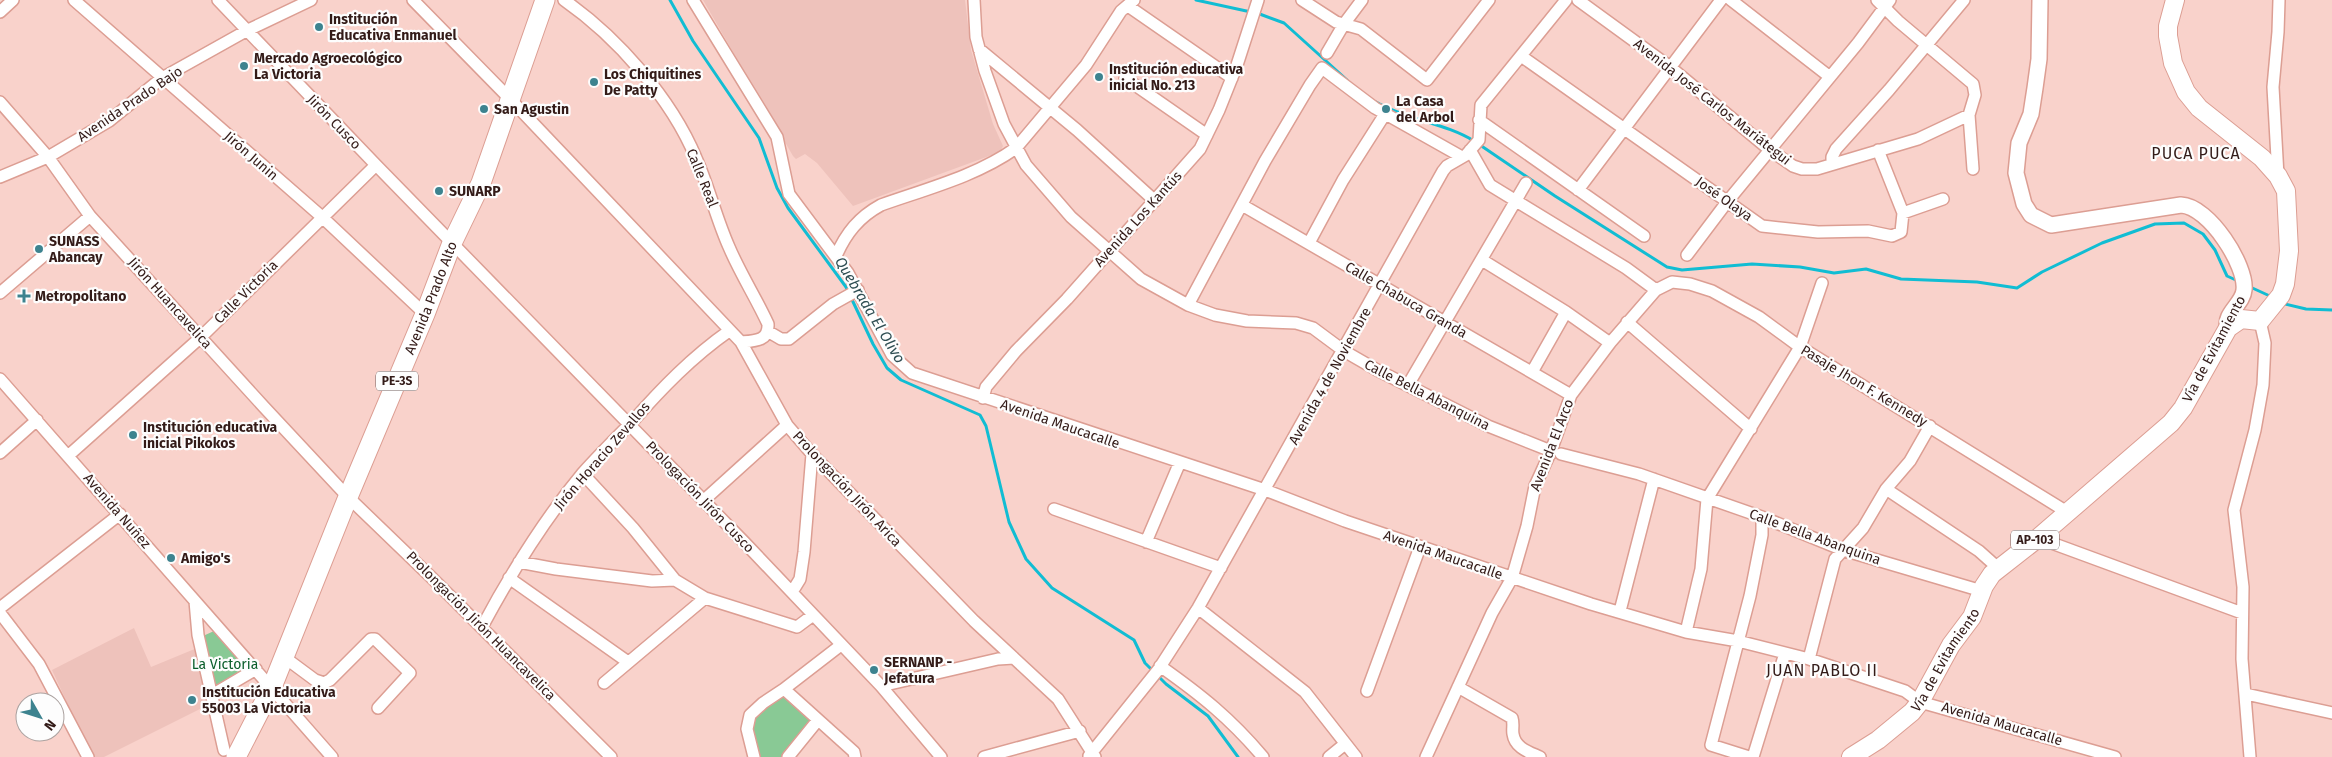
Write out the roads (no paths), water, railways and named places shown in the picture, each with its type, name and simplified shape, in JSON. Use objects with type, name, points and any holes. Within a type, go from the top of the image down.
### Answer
[{"type":"highway","name":"Avenida Prado Alto","points":[[230,754],[272,687],[348,497],[425,314],[452,243],[481,183],[545,0]]},
{"type":"main road","name":"Vía de Evitamiento","points":[[1852,757],[1878,740],[1912,712],[1920,702],[1951,645],[1972,617],[1987,580],[1998,568],[2038,538],[2171,423],[2183,408],[2228,328],[2226,323],[2229,316],[2241,300],[2244,285],[2215,224],[2197,209],[2188,205],[2088,218],[2051,225],[2031,215],[2024,204],[2016,173],[2019,144],[2031,114],[2035,88],[2039,59],[2040,0]]},
{"type":"main road","points":[[2175,0],[2168,26],[2168,36],[2173,63],[2186,92],[2199,108],[2262,158],[2284,184],[2288,199],[2287,273],[2276,301],[2260,321],[2241,319],[2228,328]]},
{"type":"street","points":[[0,12],[12,0]]},
{"type":"street","name":"Jirón Junin","points":[[74,0],[322,217],[425,314]]},
{"type":"street","name":"Jirón Cusco","points":[[218,0],[452,243]]},
{"type":"street","name":"Avenida Prado Bajo","points":[[0,177],[48,157],[109,121],[162,78],[246,31],[311,0]]},
{"type":"street","name":"Prolongación Jirón Arica","points":[[413,0],[511,100],[728,331],[741,342],[787,425],[812,454],[974,621],[1058,698],[1080,731],[1092,755]]},
{"type":"street","name":"Calle Real","points":[[564,0],[586,16],[629,57],[670,110],[696,157],[729,248],[760,307],[768,324],[769,332]]},
{"type":"street","name":"Avenida Maucacalle","points":[[693,0],[777,137],[789,194],[836,256],[852,293],[892,355],[905,369],[930,381],[1265,490],[1420,547],[1512,578],[1686,632],[1738,641],[1809,659],[1905,691],[1920,702],[2115,757]]},
{"type":"street","name":"Calle Bella Abanquina","points":[[974,0],[979,49],[996,105],[1026,166],[1057,203],[1109,251],[1150,285],[1188,305],[1231,319],[1305,325],[1323,334],[1344,351],[1369,366],[1488,426],[1556,453],[1654,480],[1762,516],[1843,550],[1982,591]]},
{"type":"street","points":[[1302,0],[1327,17],[1344,24],[1356,26],[1367,33],[1427,80],[1489,0]]},
{"type":"street","points":[[1327,53],[1344,24],[1362,0]]},
{"type":"street","points":[[1471,149],[1481,105],[1566,0]]},
{"type":"street","name":"Avenida José Carlos Mariátegui","points":[[1578,0],[1670,67],[1770,150],[1793,166],[1802,169],[1817,169],[1918,139],[1969,115]]},
{"type":"street","points":[[1578,190],[1624,126],[1721,0]]},
{"type":"street","points":[[1730,0],[1830,77]]},
{"type":"street","points":[[1832,164],[1832,157],[1836,148],[1964,0]]},
{"type":"street","points":[[2278,176],[2273,87],[2279,0]]},
{"type":"street","points":[[1687,255],[1727,202],[1830,77],[1884,2],[1926,46],[1973,84],[1975,94],[1969,115],[1973,169]]},
{"type":"street","points":[[836,256],[849,231],[868,212],[881,205],[972,172],[1004,157],[1016,148],[1086,65],[1108,30],[1131,3],[1232,78]]},
{"type":"street","name":"Avenida Los Kantús","points":[[983,398],[986,386],[992,379],[1193,158],[1207,135],[1232,78],[1257,7]]},
{"type":"street","points":[[979,49],[1155,201]]},
{"type":"street","name":"José Olaya","points":[[1521,56],[1624,126],[1762,226],[1818,232],[1868,231],[1897,235],[1902,232],[1903,212]]},
{"type":"street","points":[[1188,305],[1301,99],[1322,68],[1345,87],[1385,114],[1471,149],[1490,185],[1618,262],[1656,290]]},
{"type":"street","points":[[1125,78],[1207,135]]},
{"type":"street","name":"Jirón Huancavelica","points":[[0,102],[48,157],[90,216],[348,497]]},
{"type":"street","points":[[1309,244],[1344,180],[1385,114]]},
{"type":"street","points":[[1479,120],[1644,236]]},
{"type":"street","name":"Avenida 4 de Noviembre","points":[[1092,755],[1159,668],[1198,608],[1344,351],[1443,171],[1471,149]]},
{"type":"street","points":[[1878,150],[1903,212],[1943,199]]},
{"type":"street","name":"Calle Victoria","points":[[68,455],[201,337],[376,165]]},
{"type":"street","points":[[1408,385],[1526,183]]},
{"type":"street","name":"Calle Chabuca Granda","points":[[1242,204],[1571,395]]},
{"type":"street","points":[[0,293],[90,216]]},
{"type":"street","name":"Prologación Jirón Cusco","points":[[452,243],[792,592],[881,686],[941,757]]},
{"type":"street","points":[[1482,260],[1566,312],[1610,343]]},
{"type":"street","name":"Pasaje Jhon F. Kennedy","points":[[1656,290],[1672,282],[1690,284],[1712,291],[1759,317],[1800,347],[2067,512]]},
{"type":"street","points":[[1686,632],[1701,569],[1707,499],[1800,347],[1822,283]]},
{"type":"street","name":"Avenida El Arco","points":[[1426,757],[1492,613],[1512,578],[1527,526],[1535,486],[1556,453],[1571,395],[1627,322],[1656,290]]},
{"type":"street","points":[[741,342],[759,341],[769,332],[781,339],[790,339],[833,304],[852,293]]},
{"type":"street","points":[[1532,372],[1566,312]]},
{"type":"street","points":[[2250,757],[2242,659],[2243,587],[2234,510],[2255,430],[2262,385],[2266,343],[2260,321]]},
{"type":"street","points":[[1627,322],[1751,429]]},
{"type":"street","name":"Jirón Horacio Zevallos","points":[[482,627],[519,562],[552,513],[583,474],[698,353],[728,331]]},
{"type":"street","name":"Avenida Nuñez","points":[[0,379],[332,757]]},
{"type":"street","points":[[0,453],[37,420]]},
{"type":"street","points":[[704,501],[787,425]]},
{"type":"street","points":[[1809,659],[1835,559],[1863,528],[1886,489],[1910,461],[1930,426]]},
{"type":"street","points":[[792,592],[800,579],[804,552],[812,454]]},
{"type":"street","points":[[1146,542],[1180,462]]},
{"type":"street","points":[[583,474],[633,528],[675,580],[705,598],[797,627],[813,615]]},
{"type":"street","points":[[1620,611],[1654,480]]},
{"type":"street","points":[[1886,489],[1979,551],[1998,568]]},
{"type":"street","name":"Prolongación Jirón Huancavelica","points":[[348,497],[612,757]]},
{"type":"street","points":[[1054,509],[1221,568]]},
{"type":"street","points":[[0,608],[120,514]]},
{"type":"street","points":[[1749,757],[1710,745],[1738,641],[1762,535],[1762,516]]},
{"type":"street","points":[[2038,538],[2242,613]]},
{"type":"street","points":[[1367,691],[1420,547]]},
{"type":"street","points":[[519,562],[556,569],[614,576],[652,580],[675,580]]},
{"type":"street","points":[[509,578],[628,662]]},
{"type":"street","points":[[604,683],[705,598]]},
{"type":"street","points":[[195,601],[198,635],[212,695],[230,754]]},
{"type":"street","points":[[1198,608],[1305,692],[1356,757]]},
{"type":"street","points":[[0,613],[40,664],[88,757]]},
{"type":"street","points":[[284,657],[315,680],[324,683],[330,680],[371,639],[375,639],[410,673],[378,708]]},
{"type":"street","points":[[754,757],[747,729],[750,715],[841,644]]},
{"type":"street","points":[[1753,757],[1785,653]]},
{"type":"street","points":[[881,686],[998,659],[1014,658]]},
{"type":"street","points":[[1159,668],[1214,705],[1242,732],[1263,757]]},
{"type":"street","points":[[212,695],[256,669]]},
{"type":"street","points":[[1458,687],[1512,718],[1513,734],[1518,745],[1540,757]]},
{"type":"street","points":[[784,689],[854,752],[855,757]]},
{"type":"street","points":[[2246,694],[2332,713]]},
{"type":"street","points":[[788,757],[818,720]]},
{"type":"street","points":[[984,757],[1080,731]]},
{"type":"street","points":[[1329,757],[1345,744]]},
{"type":"waterway","name":"Quebrada El Olivo","points":[[670,0],[693,41],[759,138],[777,188],[788,208],[846,287],[873,344],[887,368],[901,380],[980,415],[986,426],[1009,522],[1026,559],[1052,588],[1134,640],[1145,663],[1166,684],[1208,716],[1238,757]]},
{"type":"waterway","points":[[1196,0],[1251,12]]},
{"type":"waterway","points":[[1257,13],[1284,23],[1347,80]]},
{"type":"waterway","points":[[1376,102],[1400,113],[1451,130],[1474,141]]},
{"type":"waterway","points":[[1480,145],[1555,196],[1667,267],[1682,270],[1752,264],[1800,267],[1834,273],[1866,269],[1901,279],[1977,282],[2017,288],[2042,272],[2102,243],[2155,224],[2184,223],[2203,234],[2215,250],[2227,276],[2238,281]]},
{"type":"waterway","points":[[2248,286],[2272,297]]},
{"type":"waterway","points":[[2281,303],[2306,309],[2332,310]]},
{"type":"place","name":"Institución Educativa Enmanuel","points":[[319,27]]},
{"type":"place","name":"Mercado Agroecológico La Victoria","points":[[244,66]]},
{"type":"place","name":"Institución educativa inicial No. 213","points":[[1099,77]]},
{"type":"place","name":"Los Chiquitines De Patty","points":[[594,82]]},
{"type":"place","name":"San Agustin","points":[[484,109]]},
{"type":"place","name":"La Casa del Arbol","points":[[1386,109]]},
{"type":"place","name":"SUNARP","points":[[439,191]]},
{"type":"place","name":"SUNASS Abancay","points":[[39,249]]},
{"type":"place","name":"Metropolitano","points":[[24,296]]},
{"type":"place","name":"Institución educativa inicial Pikokos","points":[[133,435]]},
{"type":"place","name":"Amigo's","points":[[171,558]]},
{"type":"place","name":"SERNANP - Jefatura","points":[[874,670]]},
{"type":"place","name":"Institución Educativa 55003 La Victoria","points":[[192,700]]},
{"type":"district","name":"PUCA PUCA","points":[[2196,153]]},
{"type":"district","name":"JUAN PABLO II","points":[[1822,670]]},
{"type":"park label","name":"La Victoria","points":[[225,664]]}]
